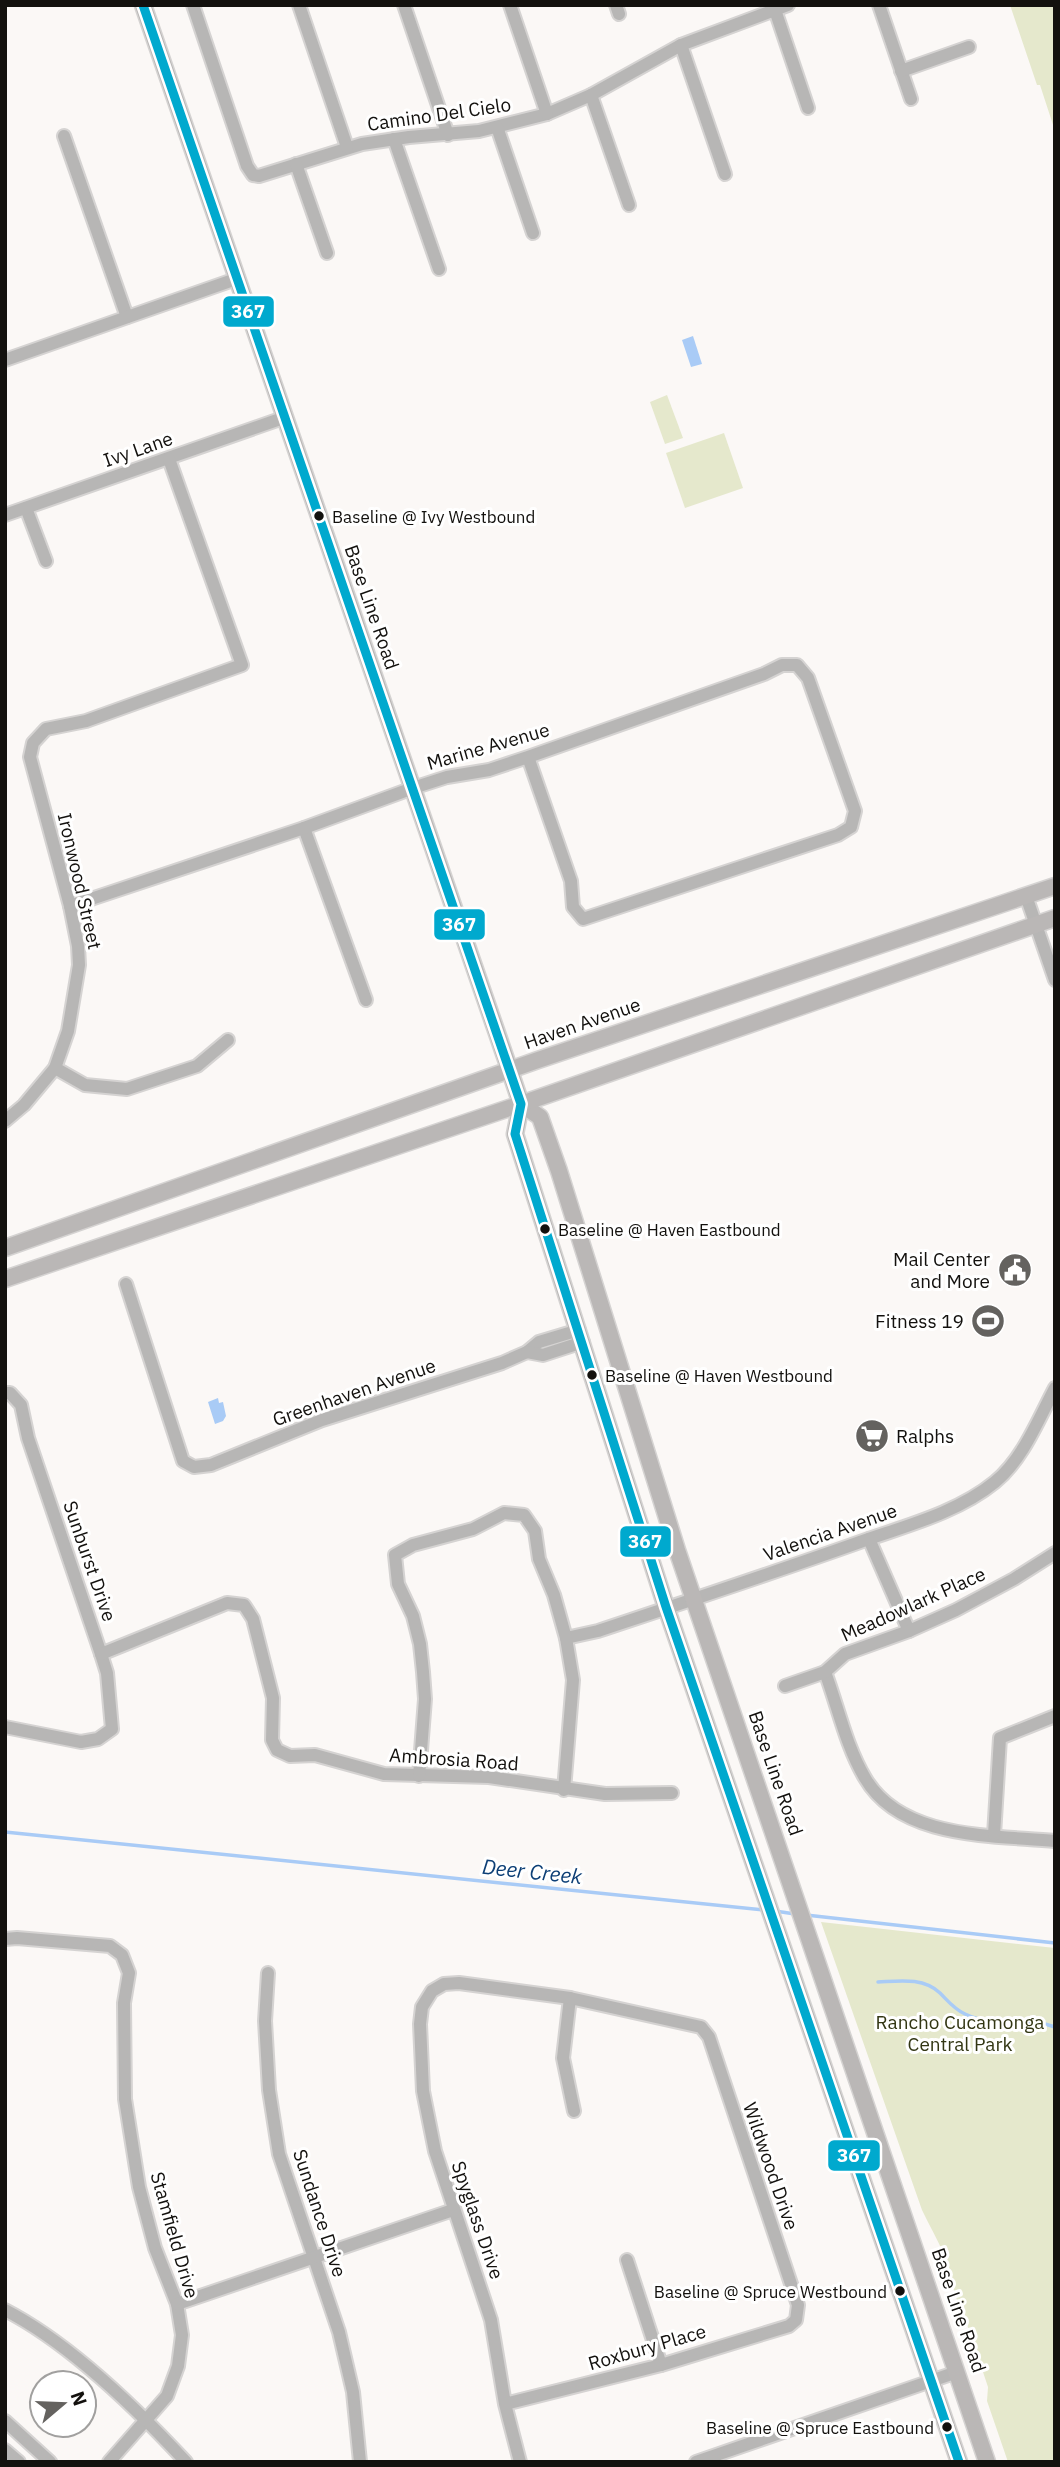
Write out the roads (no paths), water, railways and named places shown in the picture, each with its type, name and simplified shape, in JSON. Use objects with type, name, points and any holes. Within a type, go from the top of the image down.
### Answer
[{"type":"main road","name":"Base Line Road","points":[[143,5],[510,1070],[521,1104],[515,1133],[666,1607],[959,2462]]},
{"type":"main road","name":"Haven Avenue","points":[[5,1248],[510,1070],[1055,886]]},
{"type":"main road","points":[[5,1279],[521,1104],[1055,918]]},
{"type":"main road","name":"Base Line Road","points":[[521,1104],[540,1117],[559,1171],[694,1599],[987,2462]]},
{"type":"street","name":"Camino Del Cielo","points":[[193,5],[247,166],[253,174],[259,176],[347,148],[394,139],[448,135],[496,127],[547,114],[591,95],[681,45],[788,5]]},
{"type":"street","points":[[299,5],[347,148]]},
{"type":"street","points":[[404,5],[448,135]]},
{"type":"street","points":[[510,5],[547,114]]},
{"type":"street","points":[[879,5],[911,99]]},
{"type":"street","points":[[775,10],[808,108]]},
{"type":"street","points":[[681,45],[725,174]]},
{"type":"street","points":[[901,71],[969,47]]},
{"type":"street","points":[[591,95],[629,205]]},
{"type":"street","points":[[496,127],[533,233]]},
{"type":"street","points":[[64,136],[127,317]]},
{"type":"street","points":[[394,139],[439,269]]},
{"type":"street","points":[[296,164],[327,253]]},
{"type":"street","points":[[5,360],[236,279]]},
{"type":"street","name":"Ivy Lane","points":[[5,515],[284,418]]},
{"type":"street","name":"Ironwood Street","points":[[55,1068],[68,1031],[79,965],[78,946],[71,906],[30,757],[33,743],[46,729],[86,721],[243,664],[169,459]]},
{"type":"street","points":[[26,509],[46,561]]},
{"type":"street","name":"Marine Avenue","points":[[71,906],[304,828],[413,788],[489,770],[528,757],[764,674],[782,665],[797,665],[808,678],[855,811],[851,827],[838,835],[583,919],[573,907],[571,881],[528,757]]},
{"type":"street","points":[[304,828],[366,1000]]},
{"type":"street","points":[[1026,896],[1055,980]]},
{"type":"street","points":[[5,1121],[24,1105],[55,1068],[85,1084],[127,1089],[197,1066],[228,1040]]},
{"type":"street","name":"Greenhaven Avenue","points":[[126,1284],[183,1461],[194,1467],[211,1465],[322,1420],[502,1363],[527,1352],[539,1342],[581,1336]]},
{"type":"street","name":"Valencia Avenue","points":[[566,1638],[598,1631],[694,1599],[925,1519],[967,1501],[996,1481],[1015,1461],[1055,1388]]},
{"type":"street","name":"Sunburst Drive","points":[[5,1727],[82,1742],[98,1739],[112,1729],[107,1673],[28,1438],[21,1405],[8,1393]]},
{"type":"street","points":[[419,1776],[425,1699],[423,1672],[413,1616],[398,1584],[395,1556],[413,1545],[473,1529],[504,1513],[524,1515],[535,1531],[539,1559],[554,1595],[566,1638],[573,1680],[564,1790]]},
{"type":"street","points":[[869,1539],[909,1631]]},
{"type":"street","name":"Meadowlark Place","points":[[785,1686],[825,1672],[845,1654],[909,1631],[956,1610],[1055,1553]]},
{"type":"street","name":"Ambrosia Road","points":[[101,1654],[227,1603],[244,1605],[253,1619],[273,1698],[272,1740],[277,1750],[290,1756],[315,1755],[384,1774],[489,1777],[604,1794],[673,1793]]},
{"type":"street","points":[[825,1672],[847,1738],[865,1779],[887,1804],[915,1821],[954,1832],[1055,1841]]},
{"type":"street","points":[[994,1835],[1000,1738],[1055,1716]]},
{"type":"street","name":"Stamfield Drive","points":[[5,1939],[110,1946],[122,1955],[129,1973],[124,2003],[125,2099],[139,2188],[155,2248],[177,2304],[182,2335],[178,2367],[167,2396],[109,2462]]},
{"type":"street","name":"Sundance Drive","points":[[268,1973],[265,2021],[269,2090],[279,2154],[348,2366],[360,2462]]},
{"type":"street","name":"Spyglass Drive","points":[[520,2462],[505,2404],[491,2320],[435,2151],[424,2091],[420,2024],[422,2007],[432,1991],[443,1984],[459,1983],[570,1998]]},
{"type":"street","points":[[570,1998],[563,2058],[574,2111]]},
{"type":"street","name":"Wildwood Drive","points":[[570,1998],[701,2027],[709,2037],[798,2305],[796,2320]]},
{"type":"street","points":[[177,2304],[453,2210]]},
{"type":"street","points":[[627,2260],[662,2365]]},
{"type":"street","points":[[5,2310],[24,2320],[90,2370],[147,2420],[186,2462]]},
{"type":"street","name":"Roxbury Place","points":[[505,2404],[662,2365],[789,2326],[796,2320]]},
{"type":"street","points":[[696,2462],[957,2372]]},
{"type":"street","points":[[5,2421],[50,2462]]},
{"type":"street","points":[[5,2450],[19,2462]]},
{"type":"water","points":[[693,336],[702,364],[691,367],[682,340]]},
{"type":"water","points":[[218,1398],[219,1403],[223,1402],[226,1416],[223,1421],[215,1424],[208,1402]]},
{"type":"waterway","name":"Deer Creek","points":[[5,1832],[764,1910]]},
{"type":"waterway","name":"Deer Creek","points":[[775,1911],[795,1914]]},
{"type":"waterway","name":"Deer Creek","points":[[806,1915],[1055,1943]]},
{"type":"waterway","points":[[878,1982],[910,1981],[926,1984],[958,2010],[974,2018],[1055,2027]]},
{"type":"place","name":"Baseline @ Ivy Westbound","points":[[319,516]]},
{"type":"place","name":"Baseline @ Haven Eastbound","points":[[545,1229]]},
{"type":"place","name":"Mail Center and More","points":[[1015,1270]]},
{"type":"place","name":"Fitness 19","points":[[988,1321]]},
{"type":"place","name":"Baseline @ Haven Westbound","points":[[592,1375]]},
{"type":"place","name":"Ralphs","points":[[872,1436]]},
{"type":"place","name":"Baseline @ Spruce Westbound","points":[[900,2291]]},
{"type":"place","name":"Baseline @ Spruce Eastbound","points":[[947,2427]]},
{"type":"park label","name":"Rancho Cucamonga Central Park","points":[[960,2033]]}]
